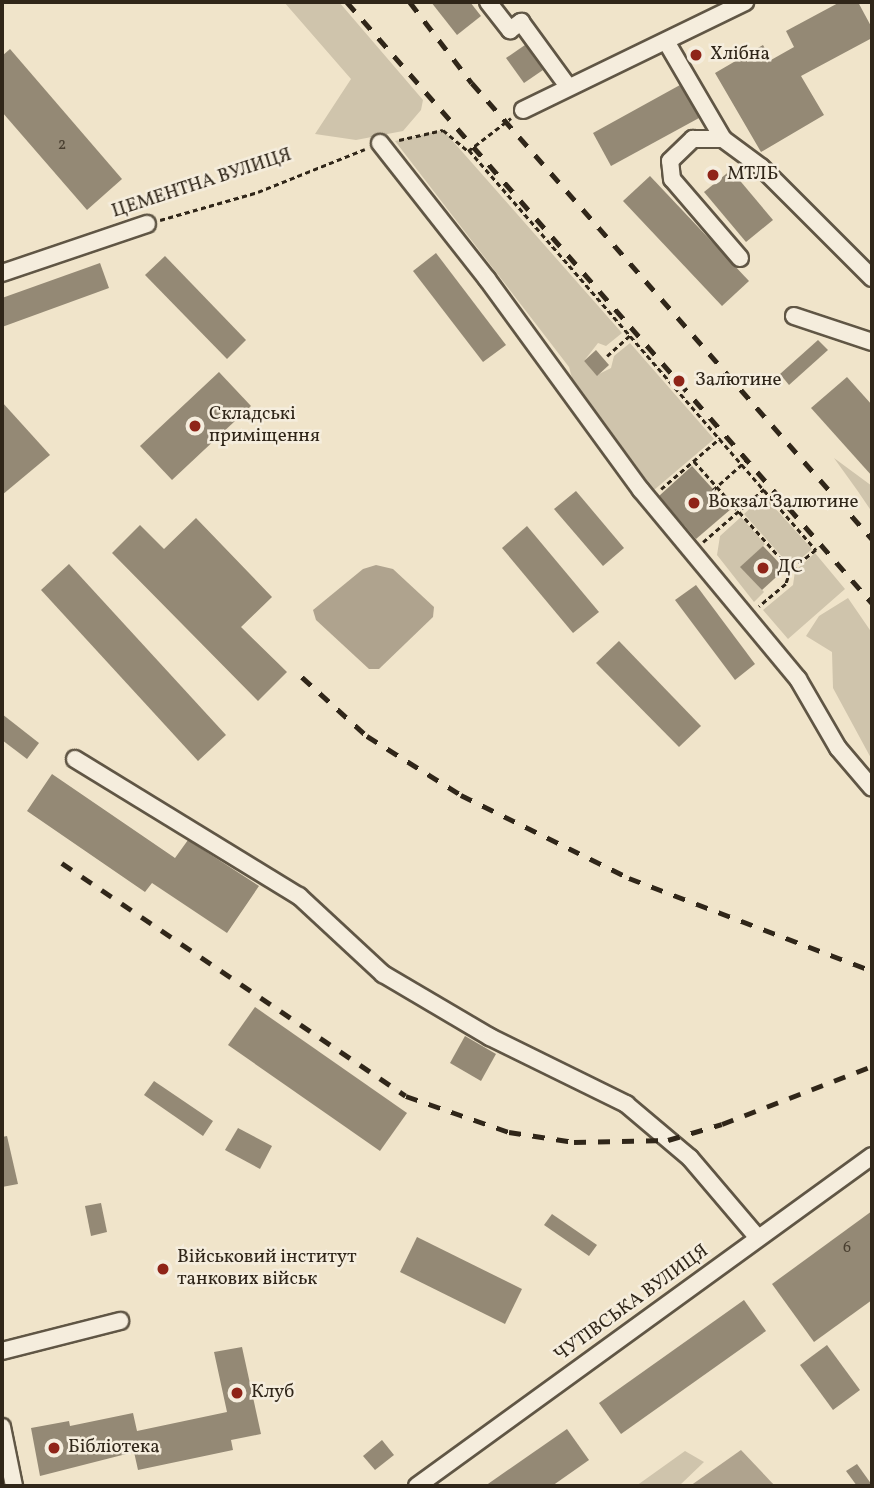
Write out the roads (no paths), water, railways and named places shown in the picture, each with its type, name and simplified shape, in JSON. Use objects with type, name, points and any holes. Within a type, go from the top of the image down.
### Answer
[{"type":"street","points":[[488,2],[509,30],[521,22],[567,85]]},
{"type":"street","points":[[523,110],[567,85],[667,43],[745,2]]},
{"type":"street","points":[[667,43],[723,139],[761,167],[872,278]]},
{"type":"street","points":[[723,139],[693,139],[670,161],[672,179],[740,257]]},
{"type":"street","points":[[380,143],[502,299],[649,499],[797,679],[838,748],[872,788]]},
{"type":"street","name":"ЦЕМЕНТНА ВУЛИЦЯ","points":[[2,273],[147,224]]},
{"type":"street","points":[[794,316],[872,342]]},
{"type":"street","points":[[75,759],[299,896],[383,974],[490,1037],[626,1104],[690,1158],[758,1238]]},
{"type":"street","name":"ЧУТІВСЬКА ВУЛИЦЯ","points":[[417,1486],[872,1156]]},
{"type":"street","points":[[2,1351],[120,1321]]},
{"type":"street","points":[[2,1427],[14,1486]]},
{"type":"railway","points":[[347,2],[872,603]]},
{"type":"railway","points":[[410,2],[472,83],[872,539]]},
{"type":"railway","points":[[302,677],[367,736],[461,795],[629,878],[872,971]]},
{"type":"railway","points":[[62,863],[406,1096],[509,1132],[574,1142],[668,1140],[722,1124],[872,1066]]},
{"type":"place","name":"Хлібна","points":[[696,55]]},
{"type":"place","name":"МТЛБ","points":[[713,175]]},
{"type":"place","name":"Залютине","points":[[679,381]]},
{"type":"place","name":"Складські приміщення","points":[[195,426]]},
{"type":"place","name":"Вокзал Залютине","points":[[694,503]]},
{"type":"place","name":"ДС","points":[[763,568]]},
{"type":"place","name":"Військовий інститут танкових військ","points":[[163,1269]]},
{"type":"place","name":"Клуб","points":[[237,1393]]},
{"type":"place","name":"Бібліотека","points":[[54,1448]]}]
